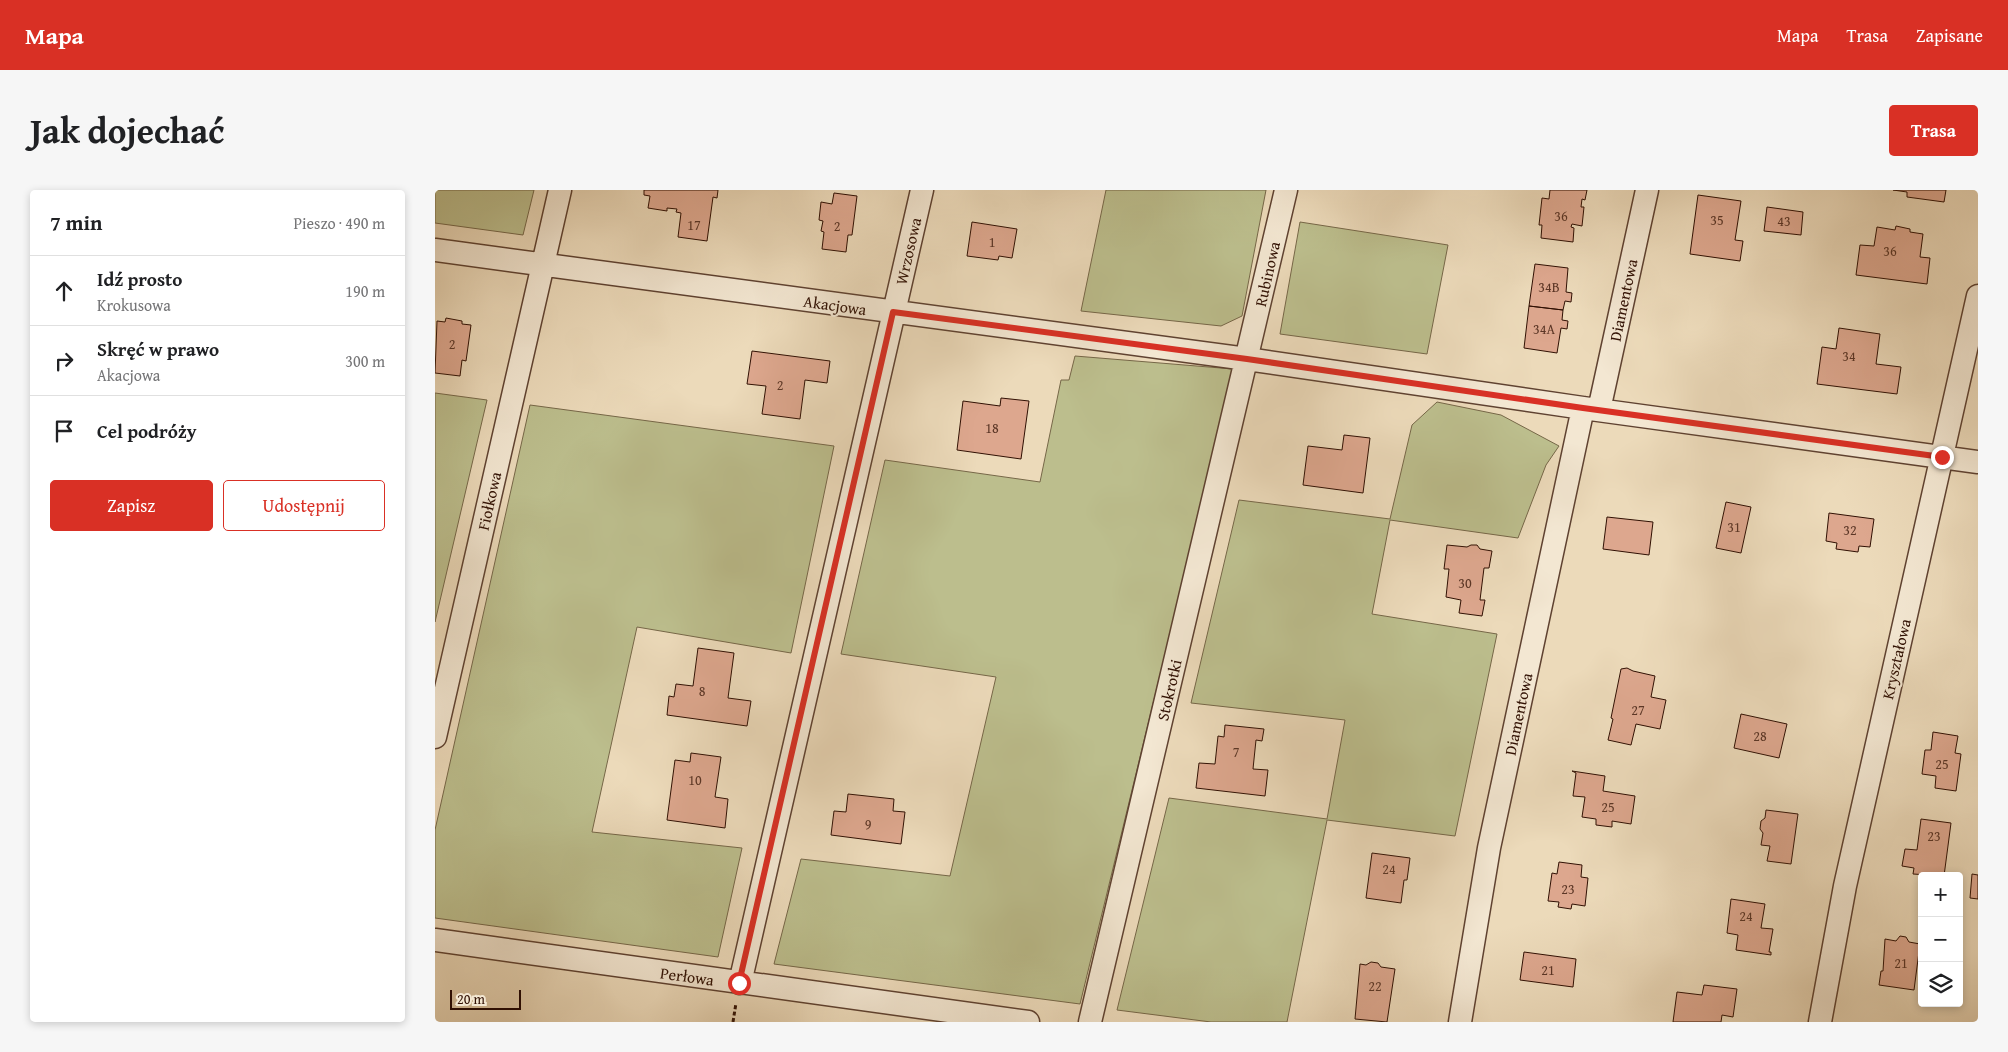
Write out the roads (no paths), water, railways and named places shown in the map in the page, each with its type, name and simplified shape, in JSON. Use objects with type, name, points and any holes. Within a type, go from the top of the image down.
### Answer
[{"type":"street","name":"Fiołkowa","points":[[435,736],[559,190]]},
{"type":"street","name":"Wrzosowa","points":[[739,983],[922,190]]},
{"type":"street","name":"Rubinowa","points":[[1247,359],[1286,190]]},
{"type":"street","name":"Diamentowa","points":[[1460,1022],[1489,848],[1591,409],[1647,190]]},
{"type":"street","name":"Akacjowa","points":[[435,250],[1247,359],[1591,409],[1978,462]]},
{"type":"street","name":"Kryształowa","points":[[1820,1022],[1845,886],[1978,296]]},
{"type":"street","name":"Stokrotki","points":[[1090,1022],[1247,359]]},
{"type":"street","name":"Perłowa","points":[[435,940],[1028,1022]]}]
